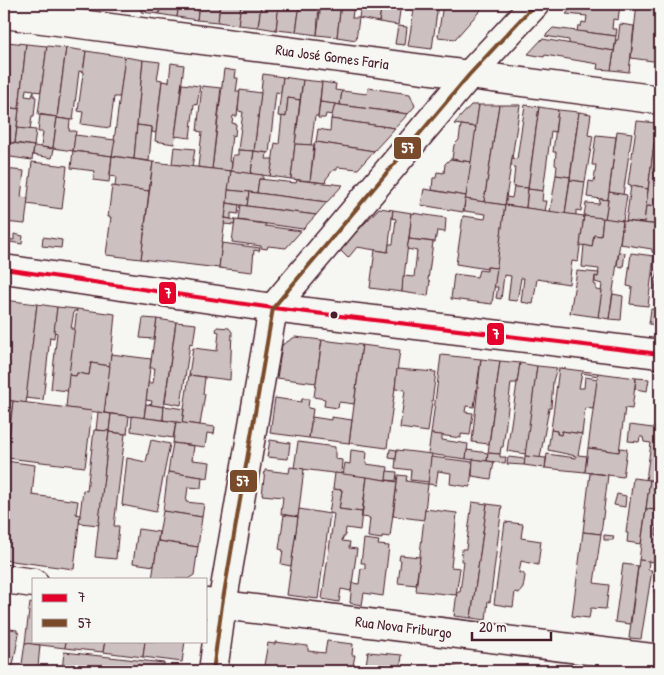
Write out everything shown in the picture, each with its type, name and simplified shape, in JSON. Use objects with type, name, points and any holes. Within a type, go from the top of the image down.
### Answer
[{"type":"street","points":[[213,671],[214,604],[273,308],[469,75],[535,4]]},
{"type":"street","name":"Rua José Gomes Faria","points":[[4,14],[660,100]]},
{"type":"street","points":[[4,269],[273,308],[660,354]]},
{"type":"street","points":[[4,579],[32,583]]},
{"type":"street","name":"Rua Nova Friburgo","points":[[214,604],[660,659]]},
{"type":"building","points":[[98,4],[118,4],[117,8]]},
{"type":"building","points":[[142,4],[161,4],[159,14],[141,12]]},
{"type":"building","points":[[161,4],[179,4],[177,17],[159,14]]},
{"type":"building","points":[[179,4],[199,4],[197,20],[177,17]]},
{"type":"building","points":[[199,4],[220,4],[218,22],[197,20]]},
{"type":"building","points":[[220,4],[241,4],[238,25],[218,22]]},
{"type":"building","points":[[241,4],[257,4],[257,6],[261,6],[258,27],[238,25]]},
{"type":"building","points":[[265,4],[279,4],[276,30],[258,27],[261,6],[264,7]]},
{"type":"building","points":[[279,4],[300,4],[296,32],[276,30]]},
{"type":"building","points":[[300,4],[319,4],[317,35],[296,32]]},
{"type":"building","points":[[321,4],[341,4],[337,37],[317,35]]},
{"type":"building","points":[[341,4],[354,4],[352,18],[359,18],[356,40],[337,37]]},
{"type":"building","points":[[361,4],[382,4],[379,22],[359,18]]},
{"type":"building","points":[[382,4],[401,4],[398,25],[379,22]]},
{"type":"building","points":[[415,4],[438,4],[432,49],[408,46]]},
{"type":"building","points":[[443,4],[486,4],[455,39],[438,37]]},
{"type":"building","points":[[575,4],[620,4],[618,20],[613,19],[612,29],[617,29],[616,36],[577,31],[578,26],[581,26],[582,22],[586,23],[587,16],[566,14]]},
{"type":"building","points":[[637,4],[660,4],[660,62],[631,58]]},
{"type":"building","points":[[620,24],[634,26],[629,72],[611,70]]},
{"type":"building","points":[[398,26],[407,27],[405,45],[395,44]]},
{"type":"building","points":[[553,28],[616,36],[614,51],[569,44],[569,40],[545,36]]},
{"type":"building","points":[[542,39],[614,51],[611,70],[597,69],[598,64],[528,54]]},
{"type":"building","points":[[7,42],[26,44],[19,109],[5,107],[7,80],[4,80],[4,69]]},
{"type":"building","points":[[26,44],[47,46],[41,92],[34,91],[34,96],[36,97],[30,130],[17,128]],"holes":[[[26,89],[34,90],[32,97],[25,96]]]},
{"type":"building","points":[[47,46],[66,48],[57,117],[38,114]]},
{"type":"building","points":[[66,48],[86,51],[83,72],[79,71],[73,120],[57,118]]},
{"type":"building","points":[[86,51],[125,57],[120,97],[114,97],[110,128],[81,124],[83,112],[78,111]]},
{"type":"building","points":[[125,57],[143,60],[134,159],[112,156]]},
{"type":"building","points":[[143,60],[160,62],[157,79],[162,80],[156,133],[152,132],[152,127],[137,125]]},
{"type":"building","points":[[171,63],[184,65],[174,144],[155,141],[162,81],[169,82]]},
{"type":"building","points":[[224,69],[236,71],[235,78],[238,78],[236,92],[240,92],[237,116],[233,116],[232,123],[236,124],[235,136],[232,135],[229,161],[232,162],[231,171],[212,169]]},
{"type":"building","points":[[263,74],[283,77],[281,93],[276,92],[269,153],[254,151]]},
{"type":"building","points":[[283,77],[303,80],[300,100],[288,98],[286,117],[278,116]]},
{"type":"building","points":[[303,80],[322,82],[318,116],[315,116],[311,145],[295,144]]},
{"type":"building","points":[[322,82],[336,84],[335,90],[342,91],[340,105],[320,102]]},
{"type":"building","points":[[182,84],[200,86],[197,105],[194,104],[190,138],[175,136]]},
{"type":"building","points":[[202,86],[221,88],[212,169],[198,167],[202,132],[197,131]]},
{"type":"building","points":[[368,88],[410,94],[415,106],[408,114],[340,105],[342,91],[367,94]]},
{"type":"building","points":[[240,90],[261,93],[254,151],[238,150],[243,112],[238,111]]},
{"type":"building","points":[[288,98],[300,100],[291,179],[270,176],[275,143],[279,144],[282,116],[286,117]]},
{"type":"building","points":[[320,102],[335,104],[333,115],[326,114],[325,118],[318,118]]},
{"type":"building","points":[[335,104],[408,114],[395,128],[331,119]]},
{"type":"building","points":[[471,105],[479,105],[476,127],[454,124]]},
{"type":"building","points":[[479,105],[499,105],[484,202],[465,199]]},
{"type":"building","points":[[499,105],[520,105],[505,205],[484,202]]},
{"type":"building","points":[[525,105],[539,107],[528,188],[513,187],[515,167],[511,166],[512,158],[517,159]]},
{"type":"building","points":[[4,107],[19,109],[15,143],[4,142]]},
{"type":"building","points":[[539,107],[558,110],[555,132],[551,131],[543,191],[528,189]]},
{"type":"building","points":[[558,110],[579,112],[570,177],[556,175],[556,152],[553,152]]},
{"type":"building","points":[[579,112],[591,114],[588,135],[593,136],[585,182],[570,180]]},
{"type":"building","points":[[40,115],[57,117],[53,148],[41,147],[43,132],[38,132]]},
{"type":"building","points":[[57,118],[70,120],[69,131],[76,131],[73,151],[53,148]]},
{"type":"building","points":[[331,119],[395,128],[374,151],[316,142],[318,129],[330,131]]},
{"type":"building","points":[[637,121],[657,123],[648,189],[628,184]]},
{"type":"building","points":[[137,125],[152,127],[149,161],[134,159]]},
{"type":"building","points":[[461,125],[476,127],[471,162],[452,159],[454,145],[459,140]]},
{"type":"building","points":[[17,128],[36,130],[34,146],[15,143]]},
{"type":"building","points":[[617,131],[632,133],[623,195],[609,192]]},
{"type":"building","points":[[75,135],[115,140],[112,156],[73,151]]},
{"type":"building","points":[[596,135],[616,137],[608,200],[587,197],[589,181],[594,182],[596,165],[592,165]]},
{"type":"building","points":[[4,142],[34,146],[32,160],[4,156]]},
{"type":"building","points":[[315,142],[374,151],[358,169],[337,167],[337,170],[333,170],[325,183],[310,181]]},
{"type":"building","points":[[654,143],[660,144],[660,207],[646,206]]},
{"type":"building","points":[[295,144],[314,145],[310,181],[291,179]]},
{"type":"building","points":[[34,146],[54,149],[52,158],[33,155]]},
{"type":"building","points":[[174,147],[195,149],[192,167],[172,164]]},
{"type":"building","points":[[238,150],[254,151],[251,174],[231,171],[233,155],[238,155]]},
{"type":"building","points":[[73,151],[112,156],[109,182],[93,180],[95,171],[71,168]]},
{"type":"building","points":[[254,151],[267,153],[266,159],[273,159],[270,176],[251,174]]},
{"type":"building","points":[[112,156],[153,162],[149,191],[115,187],[116,177],[110,176]]},
{"type":"building","points":[[450,159],[471,162],[466,196],[432,190],[433,178],[436,178],[437,172],[444,173],[445,164]]},
{"type":"building","points":[[32,162],[67,166],[62,209],[27,204]]},
{"type":"building","points":[[153,162],[231,171],[219,268],[141,259]]},
{"type":"building","points":[[4,169],[24,171],[21,197],[28,198],[25,224],[4,222]]},
{"type":"building","points":[[231,171],[263,175],[263,179],[259,179],[257,193],[228,190]]},
{"type":"building","points":[[556,175],[570,177],[565,214],[550,212]]},
{"type":"building","points":[[259,179],[296,183],[297,180],[343,185],[327,202],[257,193]]},
{"type":"building","points":[[570,180],[585,182],[581,211],[576,210],[576,215],[565,214]]},
{"type":"building","points":[[112,186],[149,191],[141,259],[106,255],[111,217],[108,217]]},
{"type":"building","points":[[631,186],[648,189],[644,223],[626,221]]},
{"type":"building","points":[[514,187],[528,188],[526,208],[505,205],[507,197],[512,198]]},
{"type":"building","points":[[424,189],[466,196],[463,212],[421,205]]},
{"type":"building","points":[[528,189],[543,191],[542,201],[547,201],[545,211],[526,208]]},
{"type":"building","points":[[228,190],[249,192],[247,206],[227,203]]},
{"type":"building","points":[[249,192],[327,202],[316,215],[247,206]]},
{"type":"building","points":[[609,192],[627,195],[623,221],[605,219]]},
{"type":"building","points":[[465,199],[505,205],[497,268],[487,267],[487,269],[456,264],[463,216],[485,219],[486,214],[464,211]]},
{"type":"building","points":[[600,199],[608,200],[605,219],[584,216],[586,203],[599,204]]},
{"type":"building","points":[[227,203],[239,205],[238,214],[231,213],[231,219],[225,218]]},
{"type":"building","points":[[241,205],[316,215],[303,229],[239,220]]},
{"type":"building","points":[[505,205],[584,216],[578,262],[572,261],[569,284],[537,279],[533,304],[521,302],[524,278],[521,278],[517,301],[508,300],[511,276],[504,275],[501,299],[496,298],[498,287],[494,287]]},
{"type":"building","points":[[646,206],[659,207],[660,225],[644,223]]},
{"type":"building","points":[[379,208],[393,210],[388,252],[357,247],[348,258],[340,250]]},
{"type":"building","points":[[393,210],[412,213],[402,292],[370,288],[375,250],[388,252],[389,244],[393,244],[396,219],[392,218]]},
{"type":"building","points":[[412,213],[446,218],[445,232],[437,231],[435,242],[409,239]]},
{"type":"building","points":[[584,216],[603,218],[601,236],[594,235],[592,247],[580,245]]},
{"type":"building","points":[[225,218],[235,220],[234,225],[224,224]]},
{"type":"building","points":[[603,218],[623,221],[609,319],[598,317],[602,284],[595,282],[595,276],[598,277],[599,269],[582,267],[584,245],[592,247],[594,235],[601,236]]},
{"type":"building","points":[[235,220],[301,231],[286,248],[268,246],[267,249],[261,248],[261,246],[232,242]]},
{"type":"building","points":[[623,221],[660,225],[659,253],[652,252],[652,249],[620,244]]},
{"type":"building","points":[[14,234],[23,236],[22,244],[4,241],[4,239],[14,240]]},
{"type":"building","points":[[43,237],[62,240],[61,248],[42,246]]},
{"type":"building","points":[[409,239],[433,242],[428,296],[402,292],[403,276],[414,277],[417,251],[407,249]]},
{"type":"building","points":[[222,243],[260,248],[259,251],[254,250],[252,272],[219,268]]},
{"type":"building","points":[[619,252],[625,253],[623,267],[617,266]]},
{"type":"building","points":[[631,253],[654,256],[648,306],[630,304],[632,287],[627,286]]},
{"type":"building","points":[[660,253],[660,307],[656,306],[658,291],[655,290]]},
{"type":"building","points":[[487,267],[497,268],[492,304],[451,299],[454,274],[477,277],[479,270],[487,271]]},
{"type":"building","points":[[577,271],[599,273],[598,277],[595,276],[594,284],[596,285],[596,290],[602,291],[598,317],[570,313]]},
{"type":"building","points":[[613,294],[623,296],[621,320],[609,319]]},
{"type":"building","points":[[4,300],[37,304],[26,403],[4,400]]},
{"type":"building","points":[[37,304],[57,307],[54,338],[50,337],[43,400],[26,398]]},
{"type":"building","points":[[57,307],[77,309],[77,311],[74,311],[71,329],[75,329],[68,391],[51,389],[57,333],[54,332]]},
{"type":"building","points":[[77,309],[115,314],[110,366],[91,363],[89,375],[77,373],[76,376],[69,375]]},
{"type":"building","points":[[651,309],[660,310],[660,325],[649,324]]},
{"type":"building","points":[[143,318],[157,319],[154,339],[140,338]]},
{"type":"building","points":[[157,319],[176,322],[164,407],[151,405],[152,401],[146,400],[148,383],[153,383],[155,368],[150,368]]},
{"type":"building","points":[[176,322],[196,324],[193,344],[190,343],[181,405],[165,402]]},
{"type":"building","points":[[217,327],[229,328],[232,332],[230,380],[189,375],[193,348],[217,351],[219,332],[216,331]]},
{"type":"building","points":[[295,337],[322,340],[316,383],[277,378],[282,345]]},
{"type":"building","points":[[322,340],[362,345],[354,404],[339,402],[338,408],[324,406],[325,399],[314,397]]},
{"type":"building","points":[[362,345],[400,350],[387,448],[349,443]]},
{"type":"building","points":[[111,354],[151,359],[144,418],[104,413]]},
{"type":"building","points":[[441,355],[481,359],[474,407],[466,406],[465,412],[473,413],[470,435],[461,434],[461,438],[431,434]]},
{"type":"building","points":[[481,359],[500,361],[489,444],[472,442]]},
{"type":"building","points":[[500,361],[520,363],[517,383],[511,383],[503,447],[501,447],[500,454],[488,453]]},
{"type":"building","points":[[91,363],[110,366],[104,413],[66,408],[69,375],[76,376],[77,373],[89,375]]},
{"type":"building","points":[[520,363],[537,366],[526,454],[507,451]]},
{"type":"building","points":[[537,366],[557,368],[553,381],[551,408],[549,408],[540,458],[525,456]]},
{"type":"building","points":[[559,368],[598,373],[598,376],[582,373],[579,388],[584,388],[585,377],[598,379],[593,409],[585,408],[582,434],[562,431],[561,435],[557,434],[557,431],[551,430]]},
{"type":"building","points":[[397,369],[436,372],[428,432],[400,428],[405,390],[395,389]]},
{"type":"building","points":[[598,373],[636,378],[632,409],[625,408],[619,452],[588,448]]},
{"type":"building","points":[[189,375],[205,377],[203,394],[205,394],[200,425],[182,423]]},
{"type":"building","points":[[636,378],[649,379],[647,391],[635,389]]},
{"type":"building","points":[[275,398],[301,402],[302,399],[309,399],[308,408],[313,409],[309,438],[270,433]]},
{"type":"building","points":[[4,400],[13,401],[4,481]]},
{"type":"building","points":[[13,401],[92,411],[85,467],[7,458]]},
{"type":"building","points":[[146,404],[164,407],[163,420],[144,418]]},
{"type":"building","points":[[164,406],[184,409],[182,423],[163,420]]},
{"type":"building","points":[[98,412],[111,414],[109,431],[96,430]]},
{"type":"building","points":[[111,414],[129,416],[127,434],[109,432]]},
{"type":"building","points":[[132,416],[176,422],[173,438],[131,431]]},
{"type":"building","points":[[312,417],[331,420],[331,417],[352,420],[349,443],[309,438]]},
{"type":"building","points":[[176,422],[215,427],[214,434],[207,433],[205,447],[173,443]]},
{"type":"building","points":[[630,425],[660,429],[660,481],[646,480],[651,443],[644,442],[643,437],[640,437],[639,442],[628,441]]},
{"type":"building","points":[[94,430],[109,431],[99,525],[79,523],[83,490],[87,491]]},
{"type":"building","points":[[551,430],[557,431],[557,434],[561,435],[562,431],[582,434],[578,455],[587,456],[585,472],[545,468],[547,454],[576,458],[576,456],[548,450]]},
{"type":"building","points":[[109,432],[125,434],[114,526],[119,526],[116,559],[95,557]]},
{"type":"building","points":[[431,434],[442,435],[442,440],[468,444],[466,459],[428,454]]},
{"type":"building","points":[[151,440],[170,444],[156,512],[122,505],[127,458],[146,462]]},
{"type":"building","points":[[270,440],[290,443],[288,459],[267,457]]},
{"type":"building","points":[[298,442],[335,447],[335,459],[342,460],[341,474],[294,468]]},
{"type":"building","points":[[173,443],[194,446],[192,460],[210,462],[208,478],[168,472]]},
{"type":"building","points":[[588,448],[619,452],[620,448],[627,449],[623,477],[585,472]]},
{"type":"building","points":[[390,449],[397,450],[396,459],[389,458]]},
{"type":"building","points":[[351,450],[367,452],[366,464],[388,467],[386,480],[343,475],[345,463],[350,464]]},
{"type":"building","points":[[397,450],[432,454],[429,482],[410,480],[411,470],[395,468]]},
{"type":"building","points":[[467,450],[488,453],[487,461],[466,459]]},
{"type":"building","points":[[488,453],[500,454],[500,457],[506,457],[505,463],[487,461]]},
{"type":"building","points":[[525,456],[546,458],[545,468],[524,465]]},
{"type":"building","points":[[431,457],[473,462],[470,487],[450,484],[451,473],[438,471],[436,485],[428,484]]},
{"type":"building","points":[[508,457],[525,459],[524,465],[507,464]]},
{"type":"building","points":[[473,459],[494,462],[491,479],[472,476]]},
{"type":"building","points":[[6,461],[35,465],[32,495],[78,501],[76,514],[80,515],[74,569],[4,560],[4,481]]},
{"type":"building","points":[[290,467],[304,469],[298,517],[281,514],[283,497],[262,495],[265,470],[289,473]]},
{"type":"building","points":[[387,471],[397,472],[396,481],[386,480]]},
{"type":"building","points":[[168,472],[202,477],[201,488],[188,487],[186,502],[204,504],[202,517],[163,511]]},
{"type":"building","points":[[335,473],[367,477],[362,512],[339,509],[342,490],[333,489]]},
{"type":"building","points":[[590,473],[608,475],[601,534],[583,532]]},
{"type":"building","points":[[398,475],[407,476],[406,481],[428,484],[424,520],[393,516]]},
{"type":"building","points":[[367,477],[397,482],[390,537],[382,536],[382,539],[368,537],[370,518],[362,517]]},
{"type":"building","points":[[633,478],[650,480],[641,544],[627,542],[628,533],[626,533]]},
{"type":"building","points":[[650,480],[660,481],[659,510],[646,509]]},
{"type":"building","points":[[333,489],[342,490],[339,509],[362,512],[360,530],[346,528],[345,537],[343,537],[342,541],[350,542],[349,548],[357,549],[351,591],[341,589],[339,602],[322,599],[334,514],[329,513]]},
{"type":"building","points":[[617,494],[626,496],[625,507],[614,505]]},
{"type":"building","points":[[472,502],[487,504],[471,618],[454,616],[457,592],[460,592],[464,561],[461,561],[462,549],[466,549]]},
{"type":"building","points":[[487,504],[502,506],[486,620],[471,618]]},
{"type":"building","points":[[299,509],[330,514],[318,599],[287,595]]},
{"type":"building","points":[[425,509],[457,513],[451,567],[460,568],[456,595],[416,591]]},
{"type":"building","points":[[646,509],[655,510],[654,513],[658,514],[655,562],[639,560]]},
{"type":"building","points":[[163,511],[202,517],[198,547],[158,541]]},
{"type":"building","points":[[284,515],[298,517],[291,566],[281,564],[283,550],[279,549]]},
{"type":"building","points":[[505,522],[523,524],[521,538],[541,541],[538,565],[521,561],[519,573],[523,573],[525,576],[523,588],[519,593],[515,592],[513,607],[494,604]]},
{"type":"building","points":[[138,529],[159,532],[154,566],[133,563]]},
{"type":"building","points":[[583,532],[601,534],[594,583],[609,585],[606,609],[591,608],[589,618],[572,616]]},
{"type":"building","points":[[604,535],[614,536],[613,540],[604,540]]},
{"type":"building","points":[[364,539],[379,541],[378,545],[389,546],[383,596],[364,593],[362,605],[350,603],[352,583],[359,584],[361,568],[365,569],[365,563],[361,563]]},
{"type":"building","points":[[158,541],[198,547],[194,575],[190,578],[152,578]]},
{"type":"building","points":[[660,552],[660,593],[654,592]]},
{"type":"building","points":[[400,555],[420,557],[416,585],[398,583]]},
{"type":"building","points":[[639,560],[649,561],[648,570],[652,570],[641,639],[629,638]]},
{"type":"building","points":[[623,564],[638,566],[630,624],[615,622]]},
{"type":"building","points":[[30,603],[32,604],[32,642],[66,642],[65,648],[25,643]]},
{"type":"building","points":[[4,628],[17,630],[19,633],[12,671],[4,671]]},
{"type":"building","points":[[327,641],[353,644],[352,655],[355,655],[352,671],[263,671],[268,643],[275,644],[275,642],[308,646],[308,651],[325,653]]},
{"type":"building","points":[[66,642],[105,642],[103,652],[65,648]]},
{"type":"building","points":[[105,642],[145,642],[143,657],[103,652]]},
{"type":"building","points":[[145,642],[185,642],[182,662],[143,657]]},
{"type":"building","points":[[25,643],[40,645],[38,667],[33,666],[32,671],[21,671]]},
{"type":"building","points":[[64,652],[164,663],[163,671],[62,671]]},
{"type":"building","points":[[368,652],[402,655],[400,671],[365,671]]},
{"type":"building","points":[[448,666],[467,669],[467,671],[447,671]]},
{"type":"building","points":[[529,667],[559,671],[528,671]]},
{"type":"transit line","name":"57","points":[[213,671],[222,605],[273,308],[469,75],[535,4]]},
{"type":"transit line","name":"7","points":[[4,269],[273,308],[660,354]]}]
